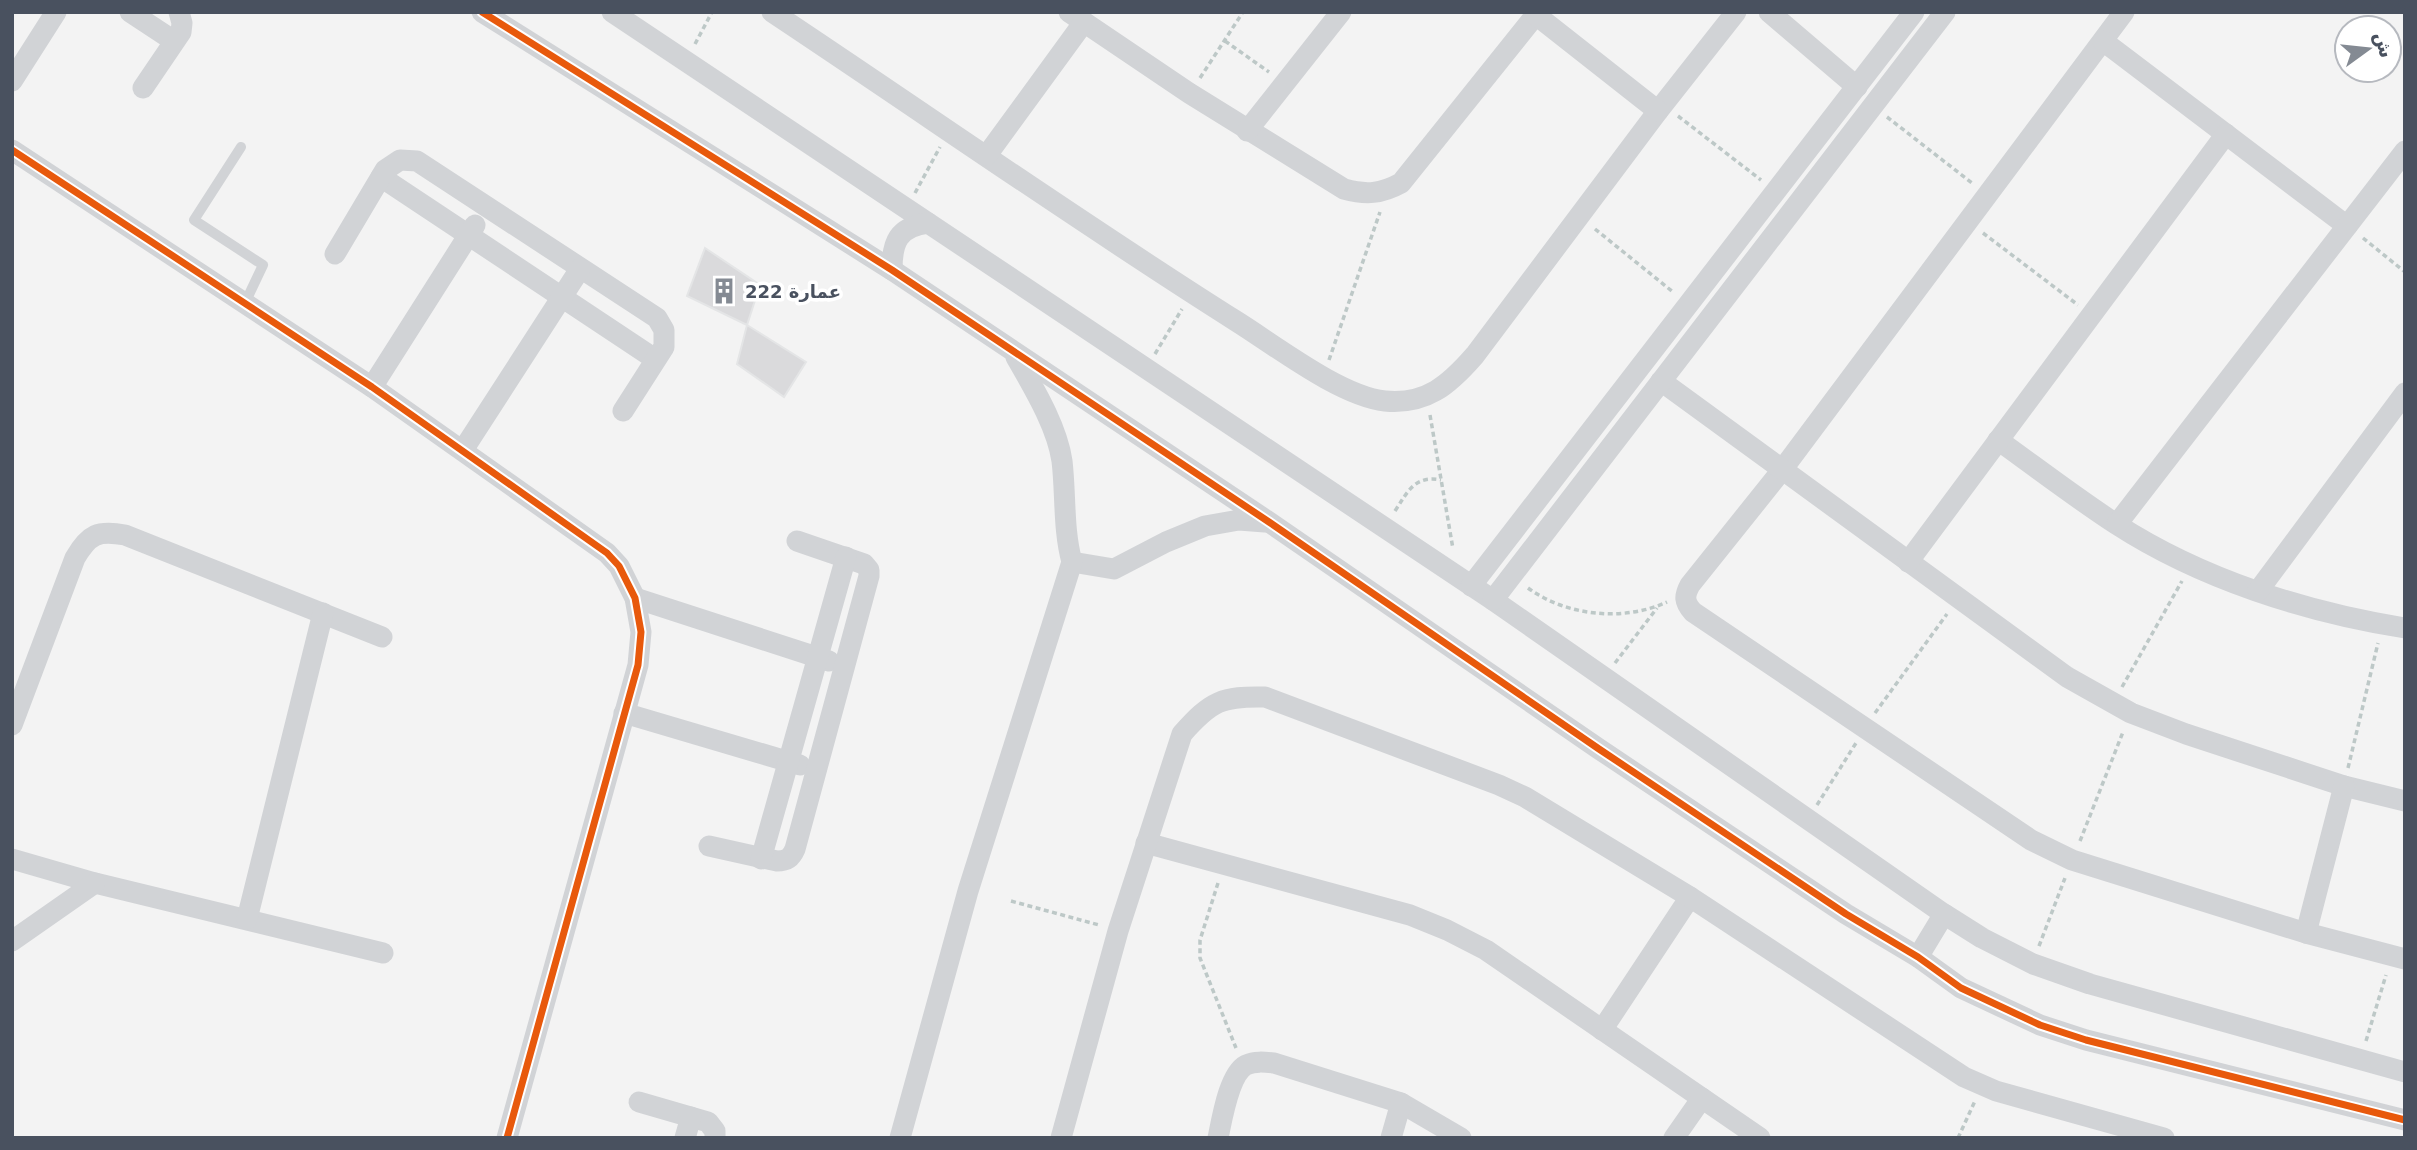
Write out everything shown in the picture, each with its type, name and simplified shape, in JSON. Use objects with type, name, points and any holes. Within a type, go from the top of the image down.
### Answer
[{"type":"street","points":[[12,81],[56,12]]},
{"type":"street","points":[[130,12],[174,41]]},
{"type":"street","points":[[143,88],[182,28],[179,12]]},
{"type":"street","points":[[482,12],[892,270],[1269,522],[1644,779],[1846,914],[1918,957],[1961,988],[2040,1025],[2087,1040],[2405,1120]]},
{"type":"street","points":[[612,12],[1493,600],[1603,679],[1982,938],[2033,964],[2136,998],[2405,1072]]},
{"type":"street","points":[[772,12],[1191,292],[1324,376],[1360,396],[1384,401],[1412,401],[1426,396],[1459,373],[1736,12]]},
{"type":"street","points":[[1247,131],[1341,12]]},
{"type":"street","points":[[1769,12],[1857,87]]},
{"type":"street","points":[[1464,581],[1688,304],[1914,12]]},
{"type":"street","points":[[1493,600],[1945,12]]},
{"type":"street","points":[[2123,12],[1782,470],[1685,594],[1686,604],[1693,612],[2031,840],[2072,860],[2306,933],[2398,958]]},
{"type":"street","points":[[987,155],[1076,17],[1247,131],[1344,189],[1358,193],[1373,194],[1401,183],[1537,14],[1660,108]]},
{"type":"street","points":[[2103,41],[2347,226]]},
{"type":"street","points":[[1908,562],[2226,134]]},
{"type":"street","points":[[12,150],[372,387],[607,553],[619,566],[635,598],[639,615],[640,649],[507,1138]]},
{"type":"street","points":[[2117,524],[2405,150]]},
{"type":"street","points":[[335,254],[392,163],[400,160],[417,161],[657,318],[664,330],[665,342],[623,411]]},
{"type":"street","points":[[381,177],[655,359]]},
{"type":"street","points":[[372,387],[486,208]]},
{"type":"street","points":[[892,270],[892,251],[896,240],[905,230],[916,224],[928,223]]},
{"type":"street","points":[[1740,237],[1761,252]]},
{"type":"street","points":[[463,450],[580,270]]},
{"type":"street","points":[[900,1138],[968,891],[1072,562],[1066,539],[1061,457],[1042,403],[1013,353]]},
{"type":"street","points":[[1661,382],[2067,677],[2121,709],[2344,786],[2405,801]]},
{"type":"street","points":[[2258,591],[2405,393]]},
{"type":"street","points":[[1998,440],[2117,524],[2192,564],[2258,591],[2319,610],[2405,628]]},
{"type":"street","points":[[1072,562],[1114,569],[1166,542],[1205,526],[1238,520],[1269,522]]},
{"type":"street","points":[[12,725],[20,679],[75,558],[94,534],[111,532],[125,535],[382,637]]},
{"type":"street","points":[[709,846],[761,859],[785,861],[791,857],[817,769],[869,570],[864,564],[797,541]]},
{"type":"street","points":[[761,859],[846,557]]},
{"type":"street","points":[[635,598],[845,666]]},
{"type":"street","points":[[247,919],[323,614]]},
{"type":"street","points":[[1061,1138],[1118,931],[1182,734],[1203,710],[1233,696],[1265,697],[1525,797],[1690,897],[1964,1077],[1982,1086],[2164,1138]]},
{"type":"street","points":[[624,713],[817,769]]},
{"type":"street","points":[[2306,933],[2344,786]]},
{"type":"street","points":[[1146,843],[1410,915],[1447,930],[1486,950],[1760,1138]]},
{"type":"street","points":[[12,859],[95,883],[383,953]]},
{"type":"street","points":[[12,942],[95,883]]},
{"type":"street","points":[[1602,1030],[1690,897]]},
{"type":"street","points":[[1918,957],[1944,914]]},
{"type":"street","points":[[1218,1138],[1232,1085],[1243,1067],[1255,1062],[1274,1063],[1401,1104],[1461,1138]]},
{"type":"street","points":[[1674,1138],[1702,1098]]},
{"type":"street","points":[[639,1102],[688,1128],[712,1126],[715,1138]]},
{"type":"street","points":[[1391,1138],[1401,1104]]},
{"type":"lane","points":[[241,147],[194,220],[263,265],[245,303]]},
{"type":"path","points":[[686,60],[712,12]]},
{"type":"path","points":[[1189,93],[1243,12]]},
{"type":"path","points":[[1225,41],[1285,83]]},
{"type":"path","points":[[1873,106],[1987,195]]},
{"type":"path","points":[[1660,108],[1776,191]]},
{"type":"path","points":[[907,208],[950,130]]},
{"type":"path","points":[[1324,376],[1388,190]]},
{"type":"path","points":[[1578,216],[1688,304]]},
{"type":"path","points":[[1968,221],[2091,315]]},
{"type":"path","points":[[2347,226],[2405,272]]},
{"type":"path","points":[[1147,369],[1191,292]]},
{"type":"path","points":[[1426,396],[1441,480],[1464,581]]},
{"type":"path","points":[[1384,527],[1418,481],[1429,478],[1441,480]]},
{"type":"path","points":[[2033,964],[2072,860],[2121,709],[2192,564]]},
{"type":"path","points":[[1512,576],[1556,603],[1581,611],[1607,614],[1658,606],[1685,594]]},
{"type":"path","points":[[1808,820],[1865,727],[1958,598]]},
{"type":"path","points":[[1603,679],[1658,606]]},
{"type":"path","points":[[2344,786],[2382,624]]},
{"type":"path","points":[[1224,864],[1200,940],[1200,958],[1243,1067]]},
{"type":"path","points":[[1011,901],[1118,931]]},
{"type":"path","points":[[2361,1060],[2398,958]]},
{"type":"path","points":[[1958,1138],[1982,1086]]},
{"type":"building","name":"عمارة 222","points":[[705,248],[760,285],[747,325],[687,296]]},
{"type":"building","points":[[747,325],[806,362],[784,397],[737,364]]},
{"type":"cycle path","points":[[482,12],[892,270],[1269,522],[1599,749],[1846,914],[1918,957],[1961,988],[2040,1025],[2086,1040],[2405,1120]]},
{"type":"cycle path","points":[[12,150],[372,387],[607,553],[619,566],[635,598],[641,632],[638,665],[507,1138]]},
{"type":"place","name":"عمارة 222","points":[[724,291]]}]
